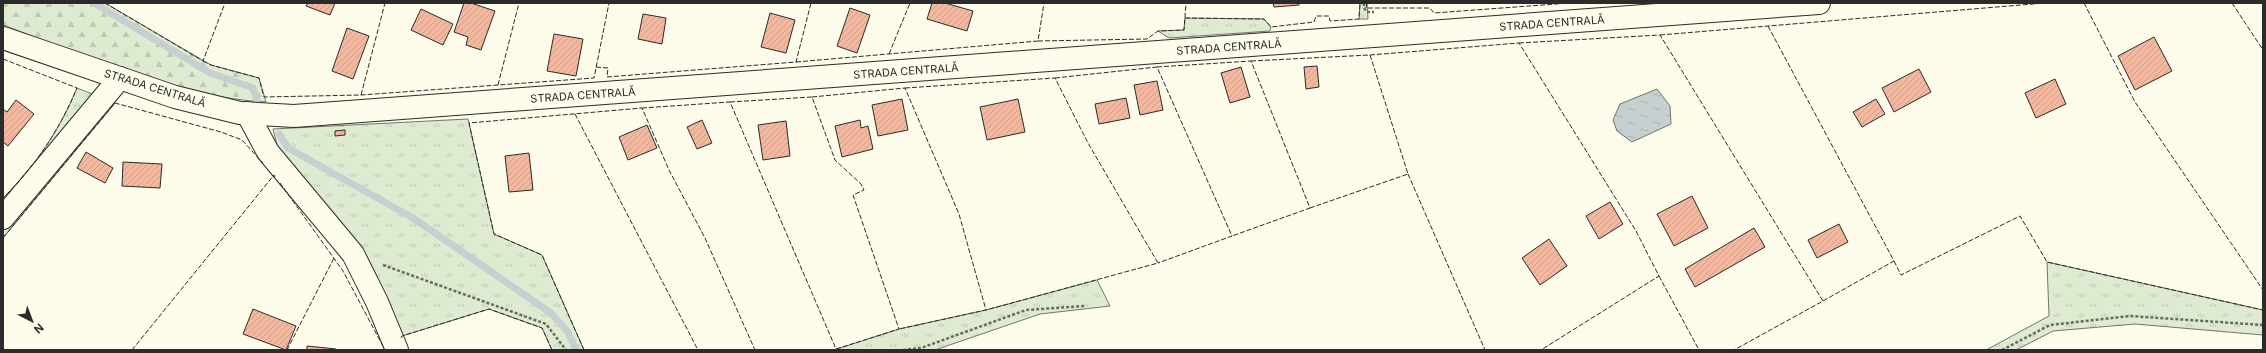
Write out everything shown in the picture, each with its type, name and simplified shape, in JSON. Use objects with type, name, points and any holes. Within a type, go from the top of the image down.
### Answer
[{"type":"street","name":"STRADA CENTRALĂ","points":[[3,38],[175,97],[247,113],[294,116],[1820,3]]},
{"type":"street","points":[[3,218],[120,78]]},
{"type":"street","points":[[247,113],[268,152],[353,254],[377,302],[397,350]]},
{"type":"path","points":[[353,254],[471,295],[546,324],[566,350]]},
{"type":"path","points":[[903,350],[921,348],[1026,310],[1084,306]]},
{"type":"path","points":[[2002,350],[2050,325],[2123,317],[2263,325]]},
{"type":"green space","points":[[3,3],[105,3],[211,65],[259,78],[266,102],[233,99],[166,84],[66,49],[3,25]]},
{"type":"green space","points":[[1360,3],[1367,3],[1368,19],[1359,19]]},
{"type":"green space","points":[[1185,18],[1264,19],[1271,27],[1270,31],[1169,38],[1158,31],[1184,30]]},
{"type":"green space","points":[[77,88],[115,103],[3,238],[3,198],[26,174],[46,147],[63,118]]},
{"type":"green space","points":[[468,119],[494,234],[542,255],[584,350],[552,350],[542,328],[489,309],[402,336],[279,153],[273,129]]},
{"type":"green space","points":[[2047,262],[2263,310],[2263,335],[2135,324],[2053,331],[2016,350],[1986,350],[2049,316]]},
{"type":"green space","points":[[1097,280],[1110,306],[1040,314],[935,350],[834,350],[899,329],[986,310]]},
{"type":"water","points":[[1657,89],[1670,106],[1671,124],[1632,142],[1617,131],[1613,120],[1620,104]]},
{"type":"building","points":[[308,3],[335,3],[330,15],[306,6]]},
{"type":"building","points":[[464,3],[471,3],[495,11],[481,50],[466,45],[468,37],[454,32]]},
{"type":"building","points":[[932,3],[945,3],[973,11],[967,31],[927,19]]},
{"type":"building","points":[[1273,3],[1299,3],[1299,5],[1274,7]]},
{"type":"building","points":[[850,8],[870,15],[857,53],[837,46]]},
{"type":"building","points":[[421,9],[453,24],[443,45],[411,30]]},
{"type":"building","points":[[770,13],[795,20],[786,53],[761,47]]},
{"type":"building","points":[[643,14],[666,18],[662,44],[638,39]]},
{"type":"building","points":[[347,28],[369,36],[353,79],[332,71]]},
{"type":"building","points":[[554,34],[583,39],[576,76],[547,71]]},
{"type":"building","points":[[2154,37],[2172,71],[2135,90],[2118,56]]},
{"type":"building","points":[[1317,66],[1319,87],[1306,89],[1304,67]]},
{"type":"building","points":[[1241,67],[1250,97],[1230,103],[1221,73]]},
{"type":"building","points":[[1919,69],[1931,92],[1894,112],[1882,88]]},
{"type":"building","points":[[2055,79],[2066,104],[2036,118],[2025,93]]},
{"type":"building","points":[[1157,81],[1163,110],[1140,115],[1134,85]]},
{"type":"building","points":[[1126,98],[1130,118],[1099,124],[1095,104]]},
{"type":"building","points":[[902,99],[908,130],[878,136],[872,105]]},
{"type":"building","points":[[1018,99],[1025,132],[987,140],[980,107]]},
{"type":"building","points":[[1876,99],[1885,114],[1862,127],[1853,112]]},
{"type":"building","points":[[16,100],[34,114],[8,146],[3,142],[3,109],[7,112]]},
{"type":"building","points":[[702,120],[712,143],[697,149],[687,127]]},
{"type":"building","points":[[860,120],[861,128],[868,126],[873,149],[842,157],[835,126]]},
{"type":"building","points":[[786,121],[790,156],[763,160],[758,125]]},
{"type":"building","points":[[647,125],[657,148],[628,160],[619,137]]},
{"type":"building","points":[[345,130],[345,135],[335,136],[335,131]]},
{"type":"building","points":[[86,152],[113,168],[105,183],[77,168]]},
{"type":"building","points":[[529,153],[533,190],[509,192],[505,156]]},
{"type":"building","points":[[123,162],[162,164],[160,188],[122,186]]},
{"type":"building","points":[[1692,196],[1708,228],[1674,246],[1657,214]]},
{"type":"building","points":[[1610,202],[1623,224],[1599,239],[1586,216]]},
{"type":"building","points":[[1839,224],[1848,242],[1817,258],[1808,240]]},
{"type":"building","points":[[1754,228],[1765,247],[1695,287],[1685,269]]},
{"type":"building","points":[[1549,239],[1567,266],[1540,285],[1522,258]]},
{"type":"building","points":[[253,309],[296,326],[286,350],[243,334]]},
{"type":"building","points":[[307,346],[336,349],[336,350],[307,350]]},
{"type":"waterway","points":[[94,3],[210,73],[253,88],[257,100]]},
{"type":"waterway","points":[[279,134],[288,148],[413,218],[551,313],[568,332],[576,350]]},
{"type":"fence","points":[[105,3],[203,61],[225,3]]},
{"type":"fence","points":[[361,95],[385,3]]},
{"type":"fence","points":[[498,85],[519,3]]},
{"type":"fence","points":[[203,61],[211,65],[259,78],[264,97],[361,95],[594,78],[609,3]]},
{"type":"fence","points":[[596,67],[608,68],[607,77],[796,62],[811,3]]},
{"type":"fence","points":[[889,54],[910,3]]},
{"type":"fence","points":[[796,62],[1038,41],[1044,3]]},
{"type":"fence","points":[[1038,41],[1147,39],[1158,31],[1184,30],[1186,3]]},
{"type":"fence","points":[[1185,18],[1264,19],[1271,27],[1314,22],[1316,16],[1329,16],[1330,21],[1359,19],[1360,3]]},
{"type":"fence","points":[[1367,3],[1366,8],[1430,8],[1434,13],[1570,3]]},
{"type":"fence","points":[[1660,35],[2045,3]]},
{"type":"fence","points":[[2084,3],[2135,102],[2263,290]]},
{"type":"fence","points":[[2232,3],[2263,50]]},
{"type":"fence","points":[[1768,26],[1894,261],[1823,301]]},
{"type":"fence","points":[[1519,43],[1660,35],[1823,301],[1734,350]]},
{"type":"fence","points":[[1370,55],[1519,43],[1636,231],[1659,276],[1541,350]]},
{"type":"fence","points":[[1251,61],[1370,55],[1408,174],[1310,208]]},
{"type":"fence","points":[[3,59],[77,88],[63,118],[46,147],[26,174],[3,198]]},
{"type":"fence","points":[[1157,67],[1251,61],[1310,208],[1232,236]]},
{"type":"fence","points":[[1055,78],[1157,67],[1232,236],[1158,263]]},
{"type":"fence","points":[[905,88],[1055,78],[1088,143],[1158,263],[986,310]]},
{"type":"fence","points":[[812,97],[905,88],[959,214],[986,310],[899,329]]},
{"type":"fence","points":[[730,102],[812,97],[835,160],[861,184],[864,190],[853,195],[899,329],[836,349]]},
{"type":"fence","points":[[642,108],[730,102],[836,349],[834,350]]},
{"type":"fence","points":[[3,238],[115,103],[221,132],[242,140],[263,163]]},
{"type":"fence","points":[[584,350],[542,255],[494,234],[469,123],[642,108],[669,170],[705,238],[755,350]]},
{"type":"fence","points":[[575,114],[698,350]]},
{"type":"fence","points":[[1408,174],[1485,350]]},
{"type":"fence","points":[[132,350],[274,175],[275,177]]},
{"type":"fence","points":[[280,183],[343,271],[385,350]]},
{"type":"fence","points":[[1894,261],[1901,275],[2020,216],[2047,262],[2263,310]]},
{"type":"fence","points":[[287,350],[334,258]]},
{"type":"fence","points":[[1659,276],[1699,350]]},
{"type":"fence","points":[[401,338],[402,336],[489,309],[542,328],[552,350]]}]
